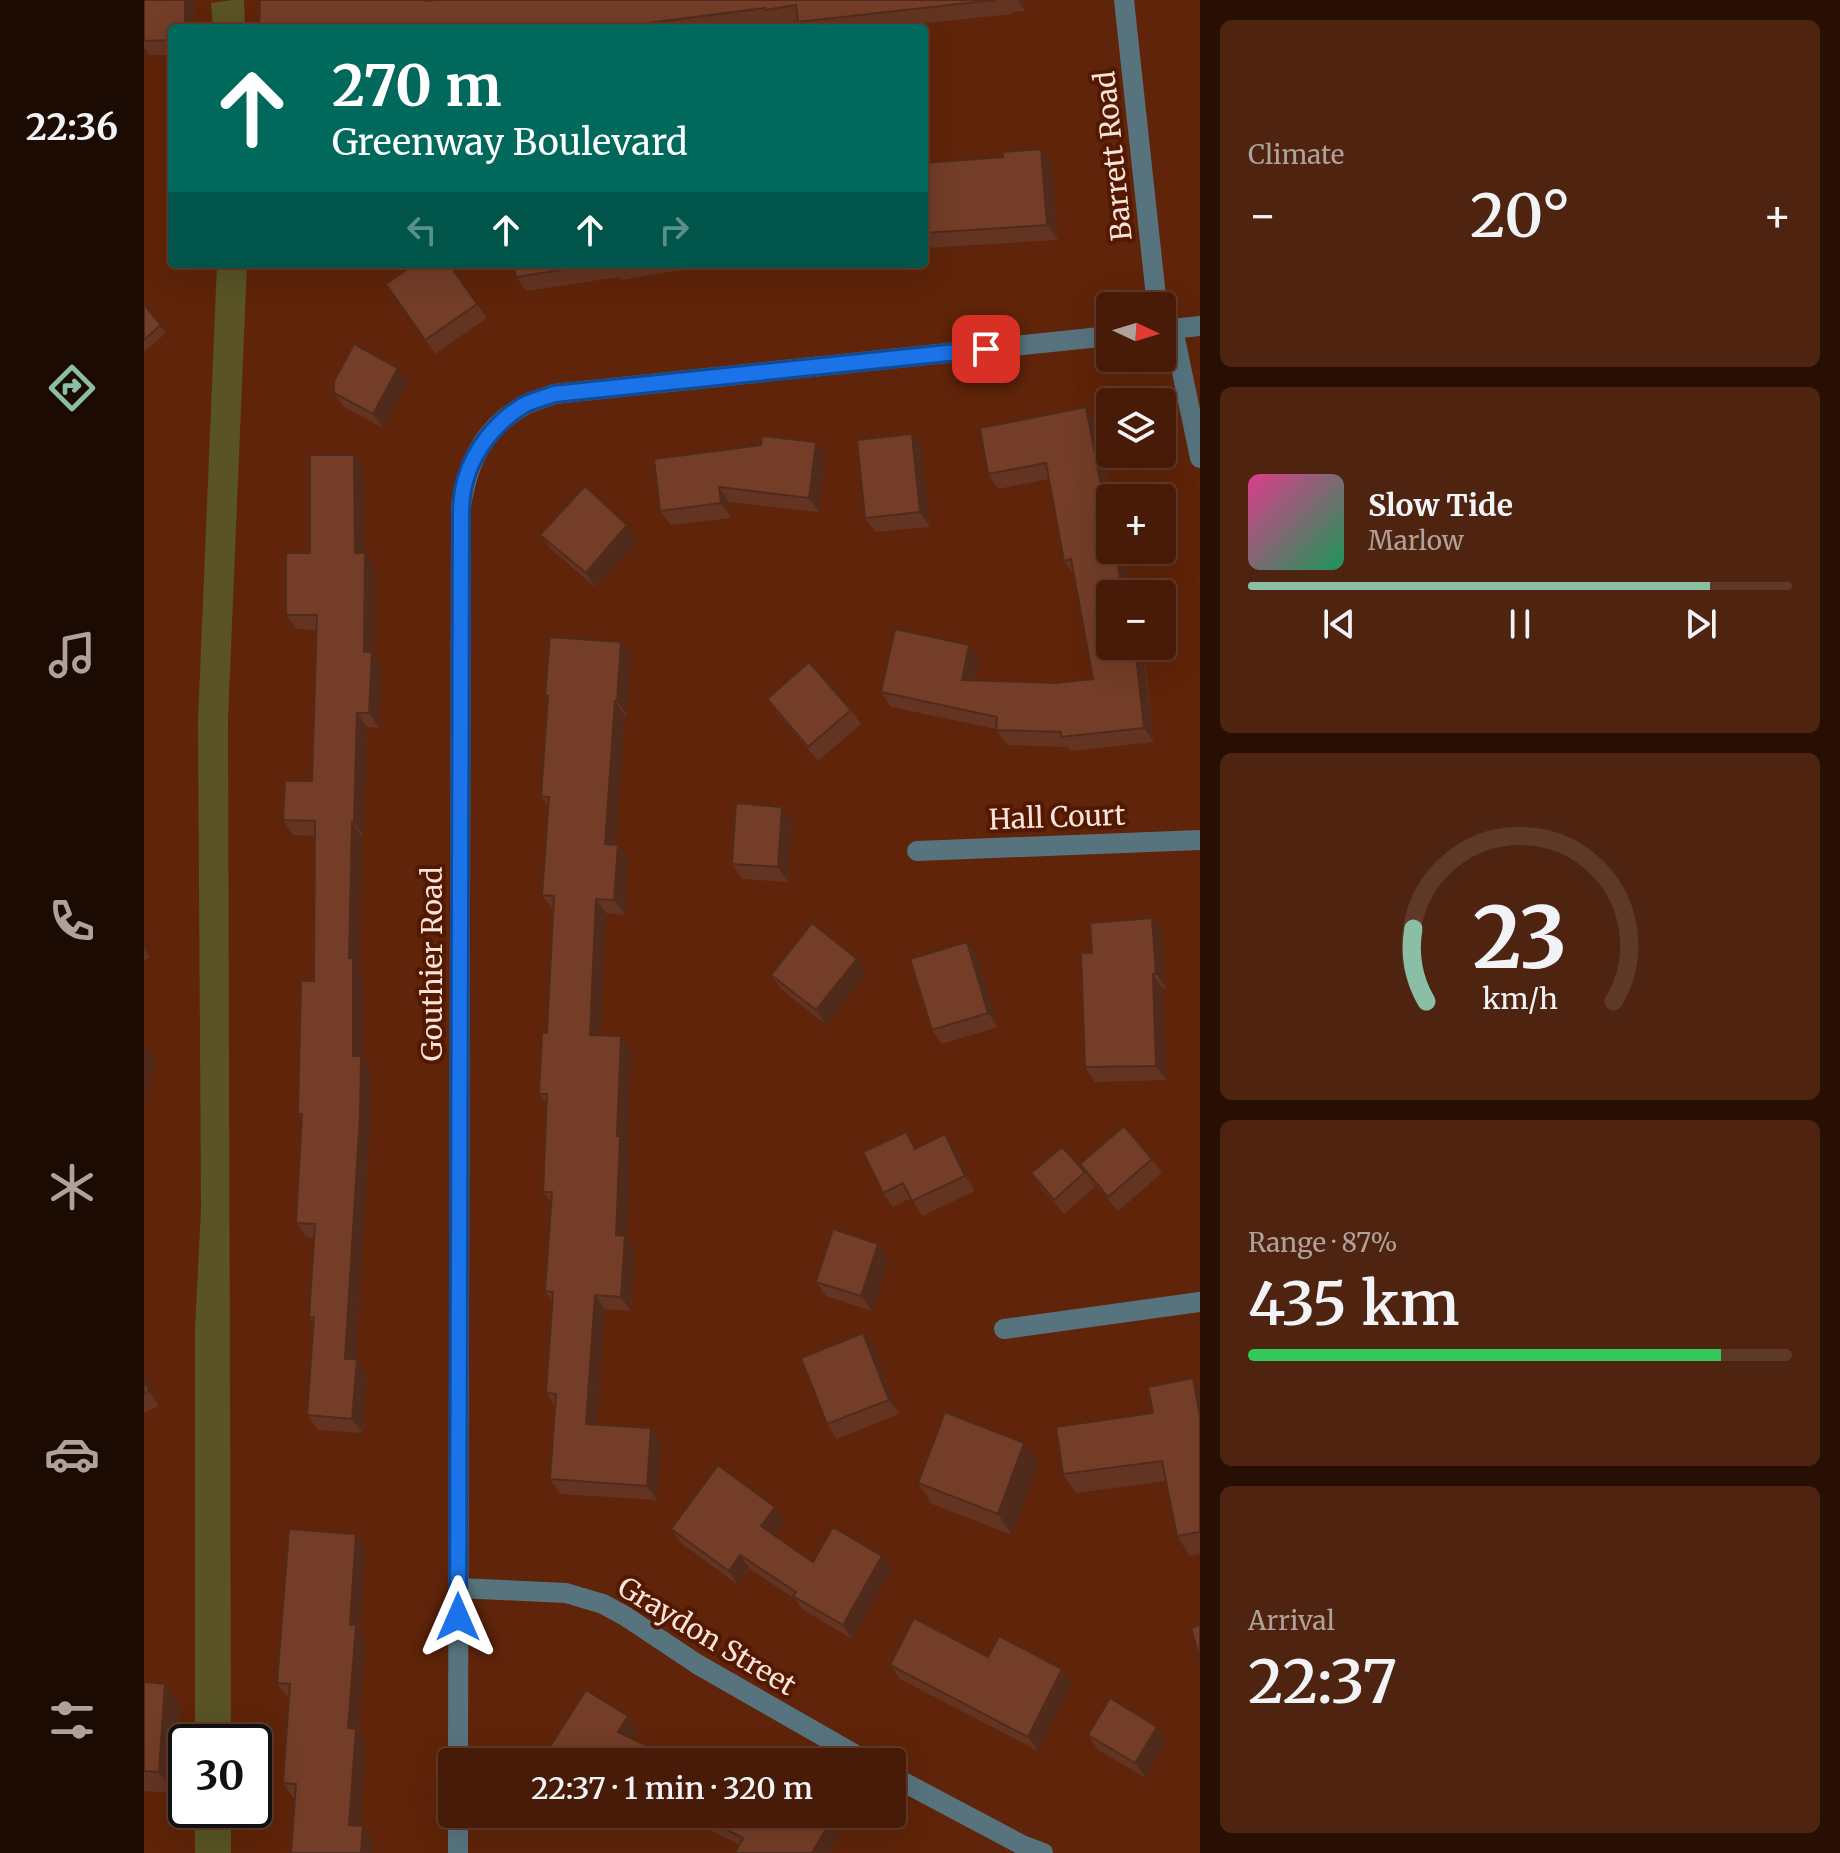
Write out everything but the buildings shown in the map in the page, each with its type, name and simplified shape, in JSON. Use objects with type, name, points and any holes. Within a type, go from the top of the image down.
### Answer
[{"type":"street","name":"Barrett Road","points":[[1124,0],[1155,292]]},
{"type":"street","points":[[1176,329],[1200,326]]},
{"type":"street","name":"Gouthier Road","points":[[458,1748],[461,506],[466,478],[479,447],[501,422],[526,405],[554,394],[1096,337]]},
{"type":"street","points":[[1176,365],[1200,458]]},
{"type":"street","name":"Hall Court","points":[[917,851],[1200,840]]},
{"type":"street","points":[[1004,1329],[1200,1302]]},
{"type":"street","name":"Graydon Street","points":[[459,1588],[566,1593],[603,1604],[697,1664],[844,1748]]},
{"type":"street","points":[[906,1783],[1043,1853]]},
{"type":"street","points":[[458,1828],[458,1853]]},
{"type":"shaded area","points":[[244,0],[245,24],[213,24],[211,3]]},
{"type":"shaded area","points":[[217,268],[247,268],[228,720],[231,1724],[195,1724],[195,1328],[201,1209],[198,721]]},
{"type":"shaded area","points":[[195,1828],[231,1828],[231,1853],[195,1853]]},
{"type":"route","points":[[458,1617],[461,506],[466,478],[479,447],[501,422],[526,405],[554,394],[986,349]]}]
